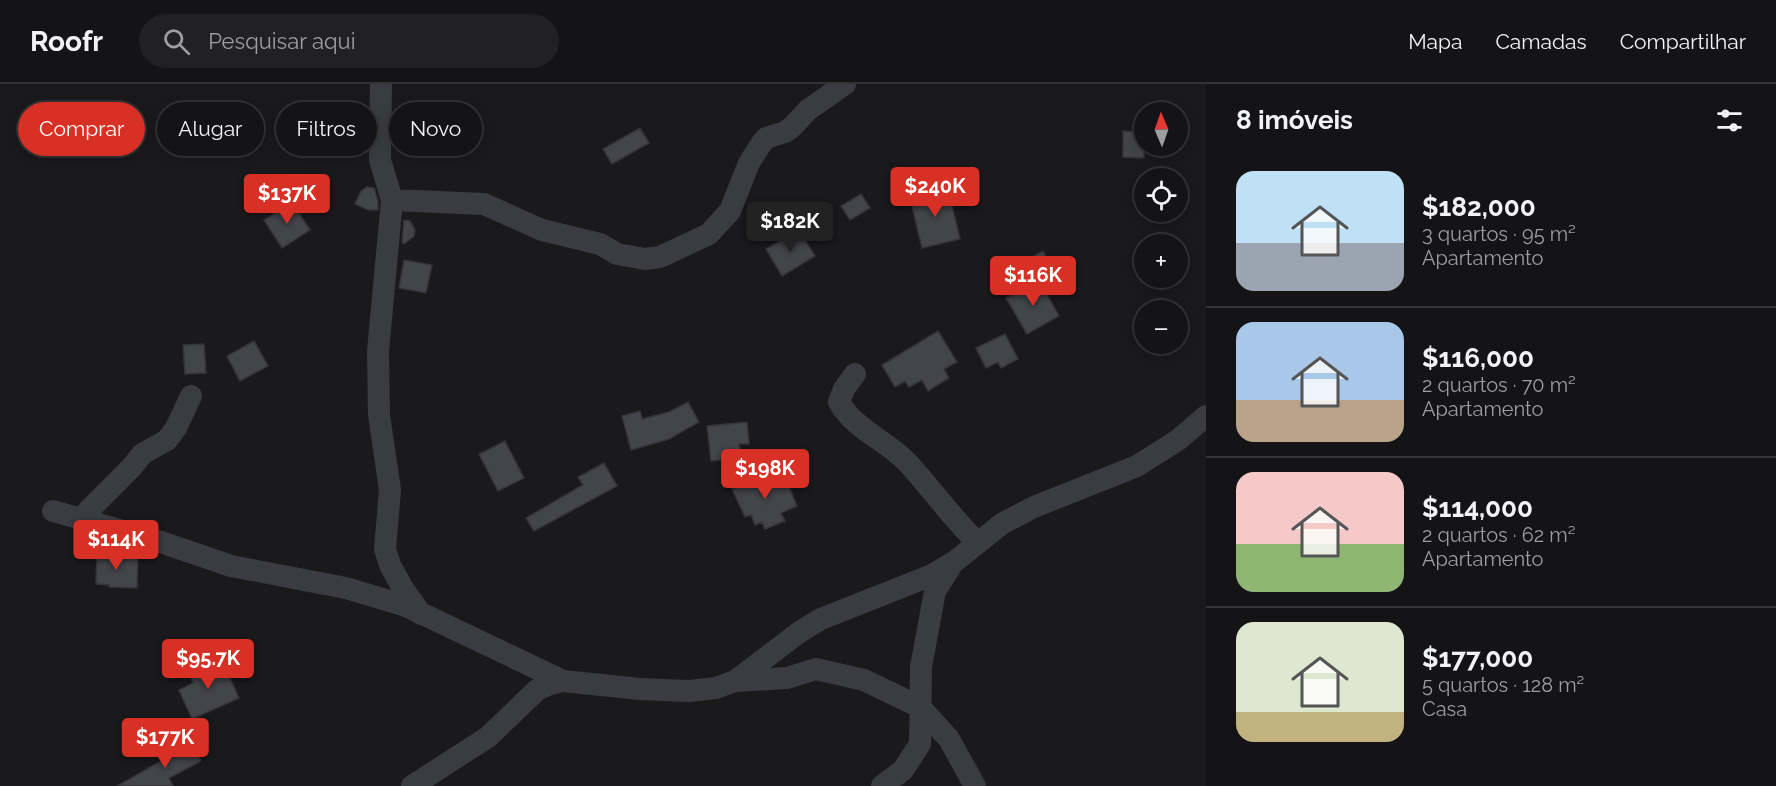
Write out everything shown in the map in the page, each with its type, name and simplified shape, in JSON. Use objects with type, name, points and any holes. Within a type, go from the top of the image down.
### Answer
[{"type":"street","points":[[381,84],[380,160],[392,200],[378,351],[379,416],[390,490],[385,549],[394,573],[421,614]]},
{"type":"street","points":[[392,200],[484,204],[542,230],[600,244],[617,254],[645,259],[660,257],[709,234],[730,211],[749,163],[766,138],[785,132],[808,110],[845,84]]},
{"type":"street","points":[[855,374],[844,389],[839,402],[847,416],[906,461],[956,522],[977,542]]},
{"type":"street","points":[[80,519],[142,454],[167,440],[176,428],[191,396]]},
{"type":"street","points":[[53,512],[158,541],[231,566],[346,588],[406,606],[563,681],[640,689],[689,691],[716,688],[735,681],[801,631],[821,619],[932,575],[954,562],[1004,523],[1034,507],[1137,466],[1178,440],[1206,416]]},
{"type":"street","points":[[882,786],[903,770],[920,744],[921,667],[935,591],[954,562]]},
{"type":"street","points":[[735,681],[787,678],[816,669],[864,680],[920,707],[950,739],[975,786]]},
{"type":"street","points":[[412,786],[488,737],[537,690],[563,681]]},
{"type":"building","points":[[640,128],[649,143],[612,164],[603,149]]},
{"type":"building","points":[[1123,131],[1134,132],[1134,156],[1144,156],[1144,158],[1123,157]]},
{"type":"building","points":[[367,187],[374,188],[378,210],[368,210],[355,204],[361,191]]},
{"type":"building","points":[[948,189],[960,239],[922,248],[910,198]]},
{"type":"building","points":[[861,194],[870,208],[850,220],[841,206]]},
{"type":"building","points":[[292,202],[310,230],[282,248],[264,220]]},
{"type":"building","points":[[404,220],[410,221],[415,230],[414,236],[404,244],[402,242]]},
{"type":"building","points":[[799,230],[815,256],[782,276],[766,249]]},
{"type":"building","points":[[1043,251],[1051,265],[1032,276],[1024,261]]},
{"type":"building","points":[[404,260],[432,265],[426,293],[399,288]]},
{"type":"building","points":[[1039,280],[1059,316],[1027,334],[1006,298]]},
{"type":"building","points":[[938,331],[957,362],[944,369],[949,378],[928,391],[922,380],[909,387],[905,381],[895,387],[882,365]]},
{"type":"building","points":[[1005,334],[1018,359],[1001,368],[998,362],[986,368],[976,348]]},
{"type":"building","points":[[254,341],[268,366],[240,381],[227,356]]},
{"type":"building","points":[[204,344],[206,373],[185,374],[183,345]]},
{"type":"building","points":[[688,402],[699,422],[669,439],[631,450],[622,416],[640,411],[642,419],[669,412]]},
{"type":"building","points":[[747,422],[749,444],[739,444],[741,458],[711,461],[707,426]]},
{"type":"building","points":[[505,441],[524,478],[498,491],[479,454]]},
{"type":"building","points":[[604,463],[617,486],[534,531],[526,518],[583,485],[578,477]]},
{"type":"building","points":[[771,472],[778,488],[788,484],[797,506],[781,513],[785,521],[765,529],[762,522],[755,525],[751,515],[745,517],[732,489]]},
{"type":"building","points":[[97,551],[116,552],[116,557],[138,558],[137,588],[96,584]]},
{"type":"building","points":[[209,660],[213,670],[224,665],[239,698],[192,719],[179,690],[193,683],[190,676],[193,674],[191,668]]},
{"type":"building","points":[[191,744],[201,761],[169,778],[173,786],[117,786]]}]
